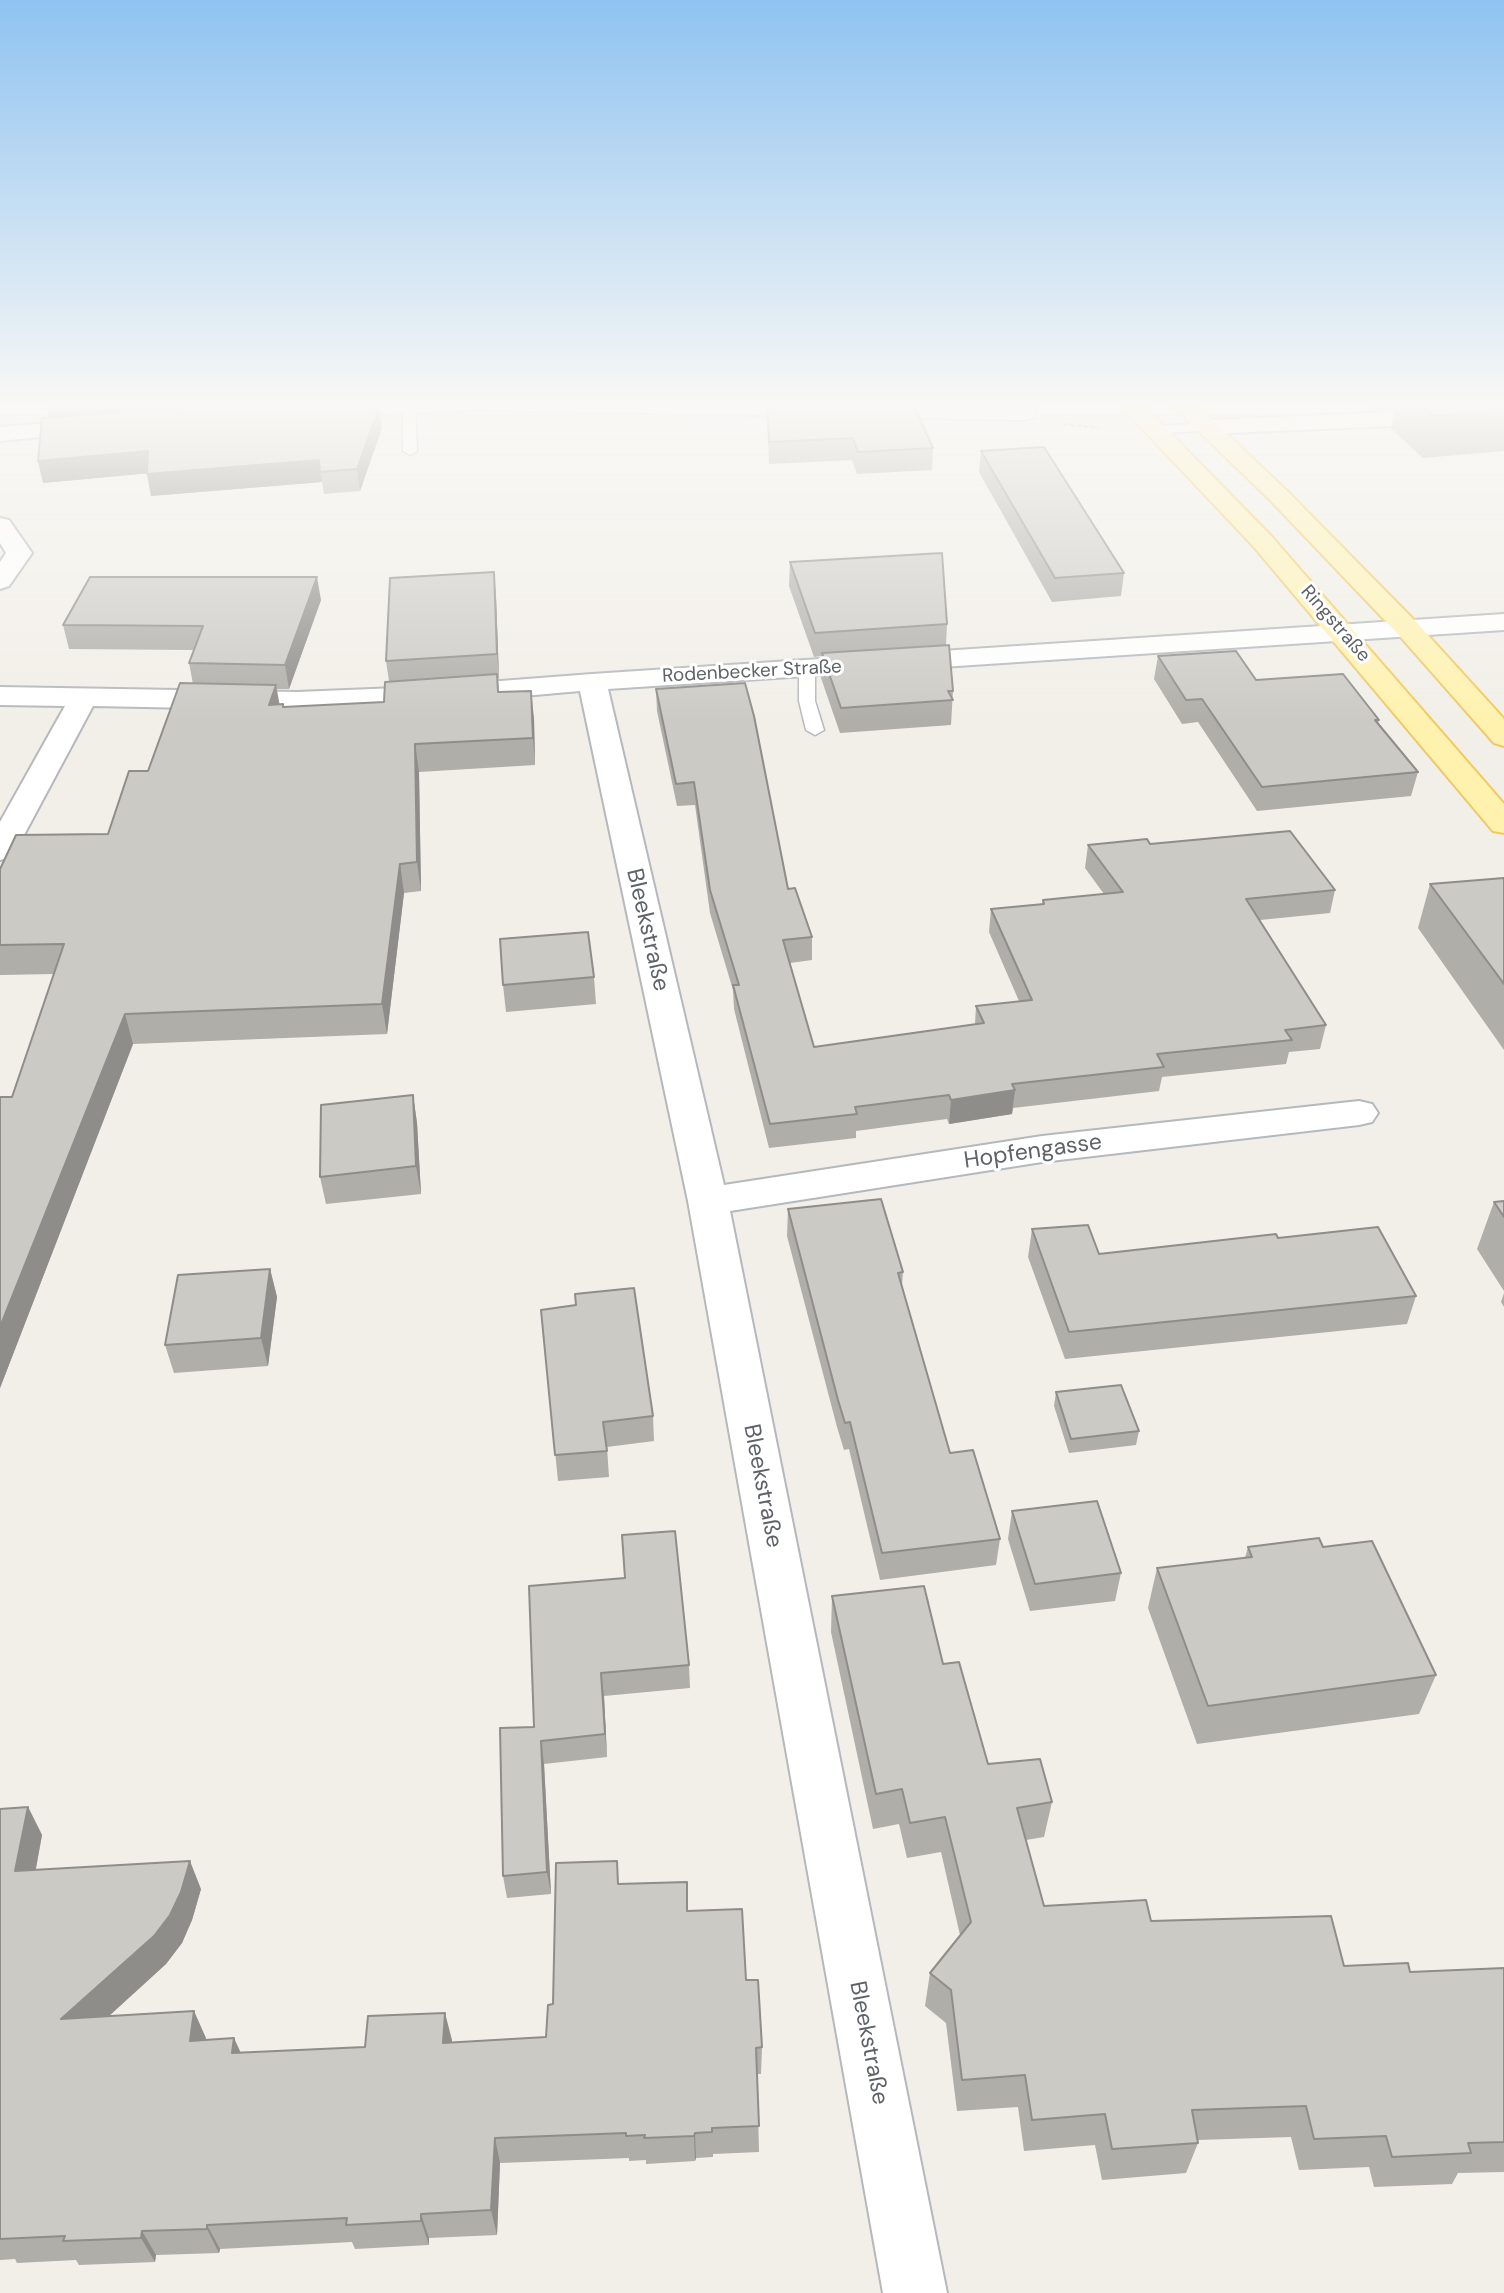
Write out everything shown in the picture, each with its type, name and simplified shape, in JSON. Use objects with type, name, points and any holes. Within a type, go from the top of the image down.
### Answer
[{"type":"main road","name":"Ringstraße","points":[[1230,508],[1343,633],[1504,824]]},
{"type":"main road","points":[[1292,508],[1407,628],[1504,737]]},
{"type":"street","points":[[0,525],[19,553],[0,581]]},
{"type":"street","name":"Rodenbecker Straße","points":[[0,696],[297,701],[422,696],[592,682],[1504,622]]},
{"type":"street","name":"Bleekstraße","points":[[592,682],[708,1201],[915,2293]]},
{"type":"street","points":[[0,849],[84,697]]},
{"type":"street","name":"Hopfengasse","points":[[708,1201],[1042,1149],[1359,1113]]},
{"type":"lane","points":[[807,669],[807,701],[816,730]]},
{"type":"building","points":[[1014,508],[1083,508],[1124,573],[1055,578]]},
{"type":"building","points":[[942,553],[947,624],[815,633],[790,562]]},
{"type":"building","points":[[494,572],[497,654],[386,661],[390,578]]},
{"type":"building","points":[[90,577],[317,577],[285,665],[189,663],[203,626],[63,625]]},
{"type":"building","points":[[949,645],[953,691],[948,691],[953,700],[841,708],[822,653]]},
{"type":"building","points":[[1236,651],[1256,680],[1343,674],[1379,720],[1375,720],[1418,772],[1262,787],[1202,699],[1186,700],[1158,656]]},
{"type":"building","points":[[497,674],[498,692],[531,691],[533,738],[415,744],[417,862],[400,864],[382,1004],[125,1014],[0,1327],[0,1097],[12,1097],[64,944],[0,945],[0,869],[16,835],[108,834],[129,771],[148,771],[180,683],[276,685],[269,705],[283,704],[283,707],[384,702],[385,682]]},
{"type":"building","points":[[745,683],[788,889],[795,888],[812,937],[783,940],[814,1047],[984,1023],[976,1006],[1032,1000],[991,909],[1044,904],[1043,900],[1123,892],[1088,845],[1147,839],[1150,844],[1290,831],[1335,890],[1246,899],[1326,1025],[1285,1030],[1292,1040],[1157,1054],[1164,1067],[1012,1084],[1015,1090],[951,1100],[949,1095],[855,1107],[857,1114],[770,1124],[733,985],[739,985],[710,890],[694,782],[676,784],[656,689]]},
{"type":"building","points":[[1504,878],[1504,984],[1430,884]]},
{"type":"building","points":[[588,932],[594,977],[503,985],[500,939]]},
{"type":"building","points":[[413,1095],[416,1166],[320,1177],[321,1105]]},
{"type":"building","points":[[881,1199],[903,1272],[898,1273],[950,1453],[973,1450],[1000,1539],[882,1553],[850,1422],[845,1423],[838,1400],[788,1209]]},
{"type":"building","points":[[1504,1201],[1504,1217],[1494,1202]]},
{"type":"building","points":[[1088,1225],[1099,1254],[1276,1234],[1278,1238],[1378,1227],[1416,1296],[1069,1332],[1032,1229]]},
{"type":"building","points":[[270,1269],[261,1338],[165,1345],[178,1275]]},
{"type":"building","points":[[634,1288],[653,1416],[603,1422],[607,1451],[555,1455],[541,1310],[576,1305],[575,1294]]},
{"type":"building","points":[[1121,1385],[1139,1431],[1071,1439],[1056,1392]]},
{"type":"building","points":[[1097,1501],[1121,1573],[1035,1584],[1012,1511]]},
{"type":"building","points":[[675,1531],[689,1665],[601,1673],[605,1734],[541,1741],[547,1872],[503,1876],[500,1728],[534,1727],[529,1586],[625,1578],[622,1535]]},
{"type":"building","points":[[1319,1538],[1323,1547],[1372,1541],[1436,1675],[1208,1706],[1157,1568],[1252,1557],[1248,1547]]},
{"type":"building","points":[[924,1586],[943,1664],[959,1662],[988,1764],[1040,1759],[1052,1802],[1017,1808],[1044,1906],[1146,1900],[1151,1921],[1331,1916],[1344,1966],[1408,1963],[1410,1972],[1504,1968],[1504,2142],[1468,2143],[1471,2153],[1392,2157],[1386,2136],[1314,2139],[1306,2106],[1192,2110],[1198,2143],[1112,2149],[1105,2114],[1032,2120],[1025,2075],[962,2080],[951,1990],[930,1973],[971,1922],[945,1817],[910,1823],[902,1789],[876,1794],[832,1596]]},
{"type":"building","points":[[28,1807],[15,1871],[190,1861],[181,1892],[170,1915],[154,1936],[61,2019],[194,2011],[190,2041],[234,2038],[232,2053],[365,2047],[368,2016],[445,2013],[443,2043],[546,2037],[548,2005],[553,2004],[556,1863],[617,1861],[618,1884],[687,1882],[687,1911],[742,1909],[746,1980],[758,1980],[762,2047],[756,2048],[759,2126],[712,2128],[712,2132],[695,2133],[694,2136],[644,2138],[645,2135],[626,2136],[626,2133],[495,2138],[491,2210],[421,2214],[421,2221],[346,2225],[347,2218],[207,2225],[207,2229],[142,2231],[141,2238],[63,2241],[65,2236],[0,2239],[0,1809]]}]
